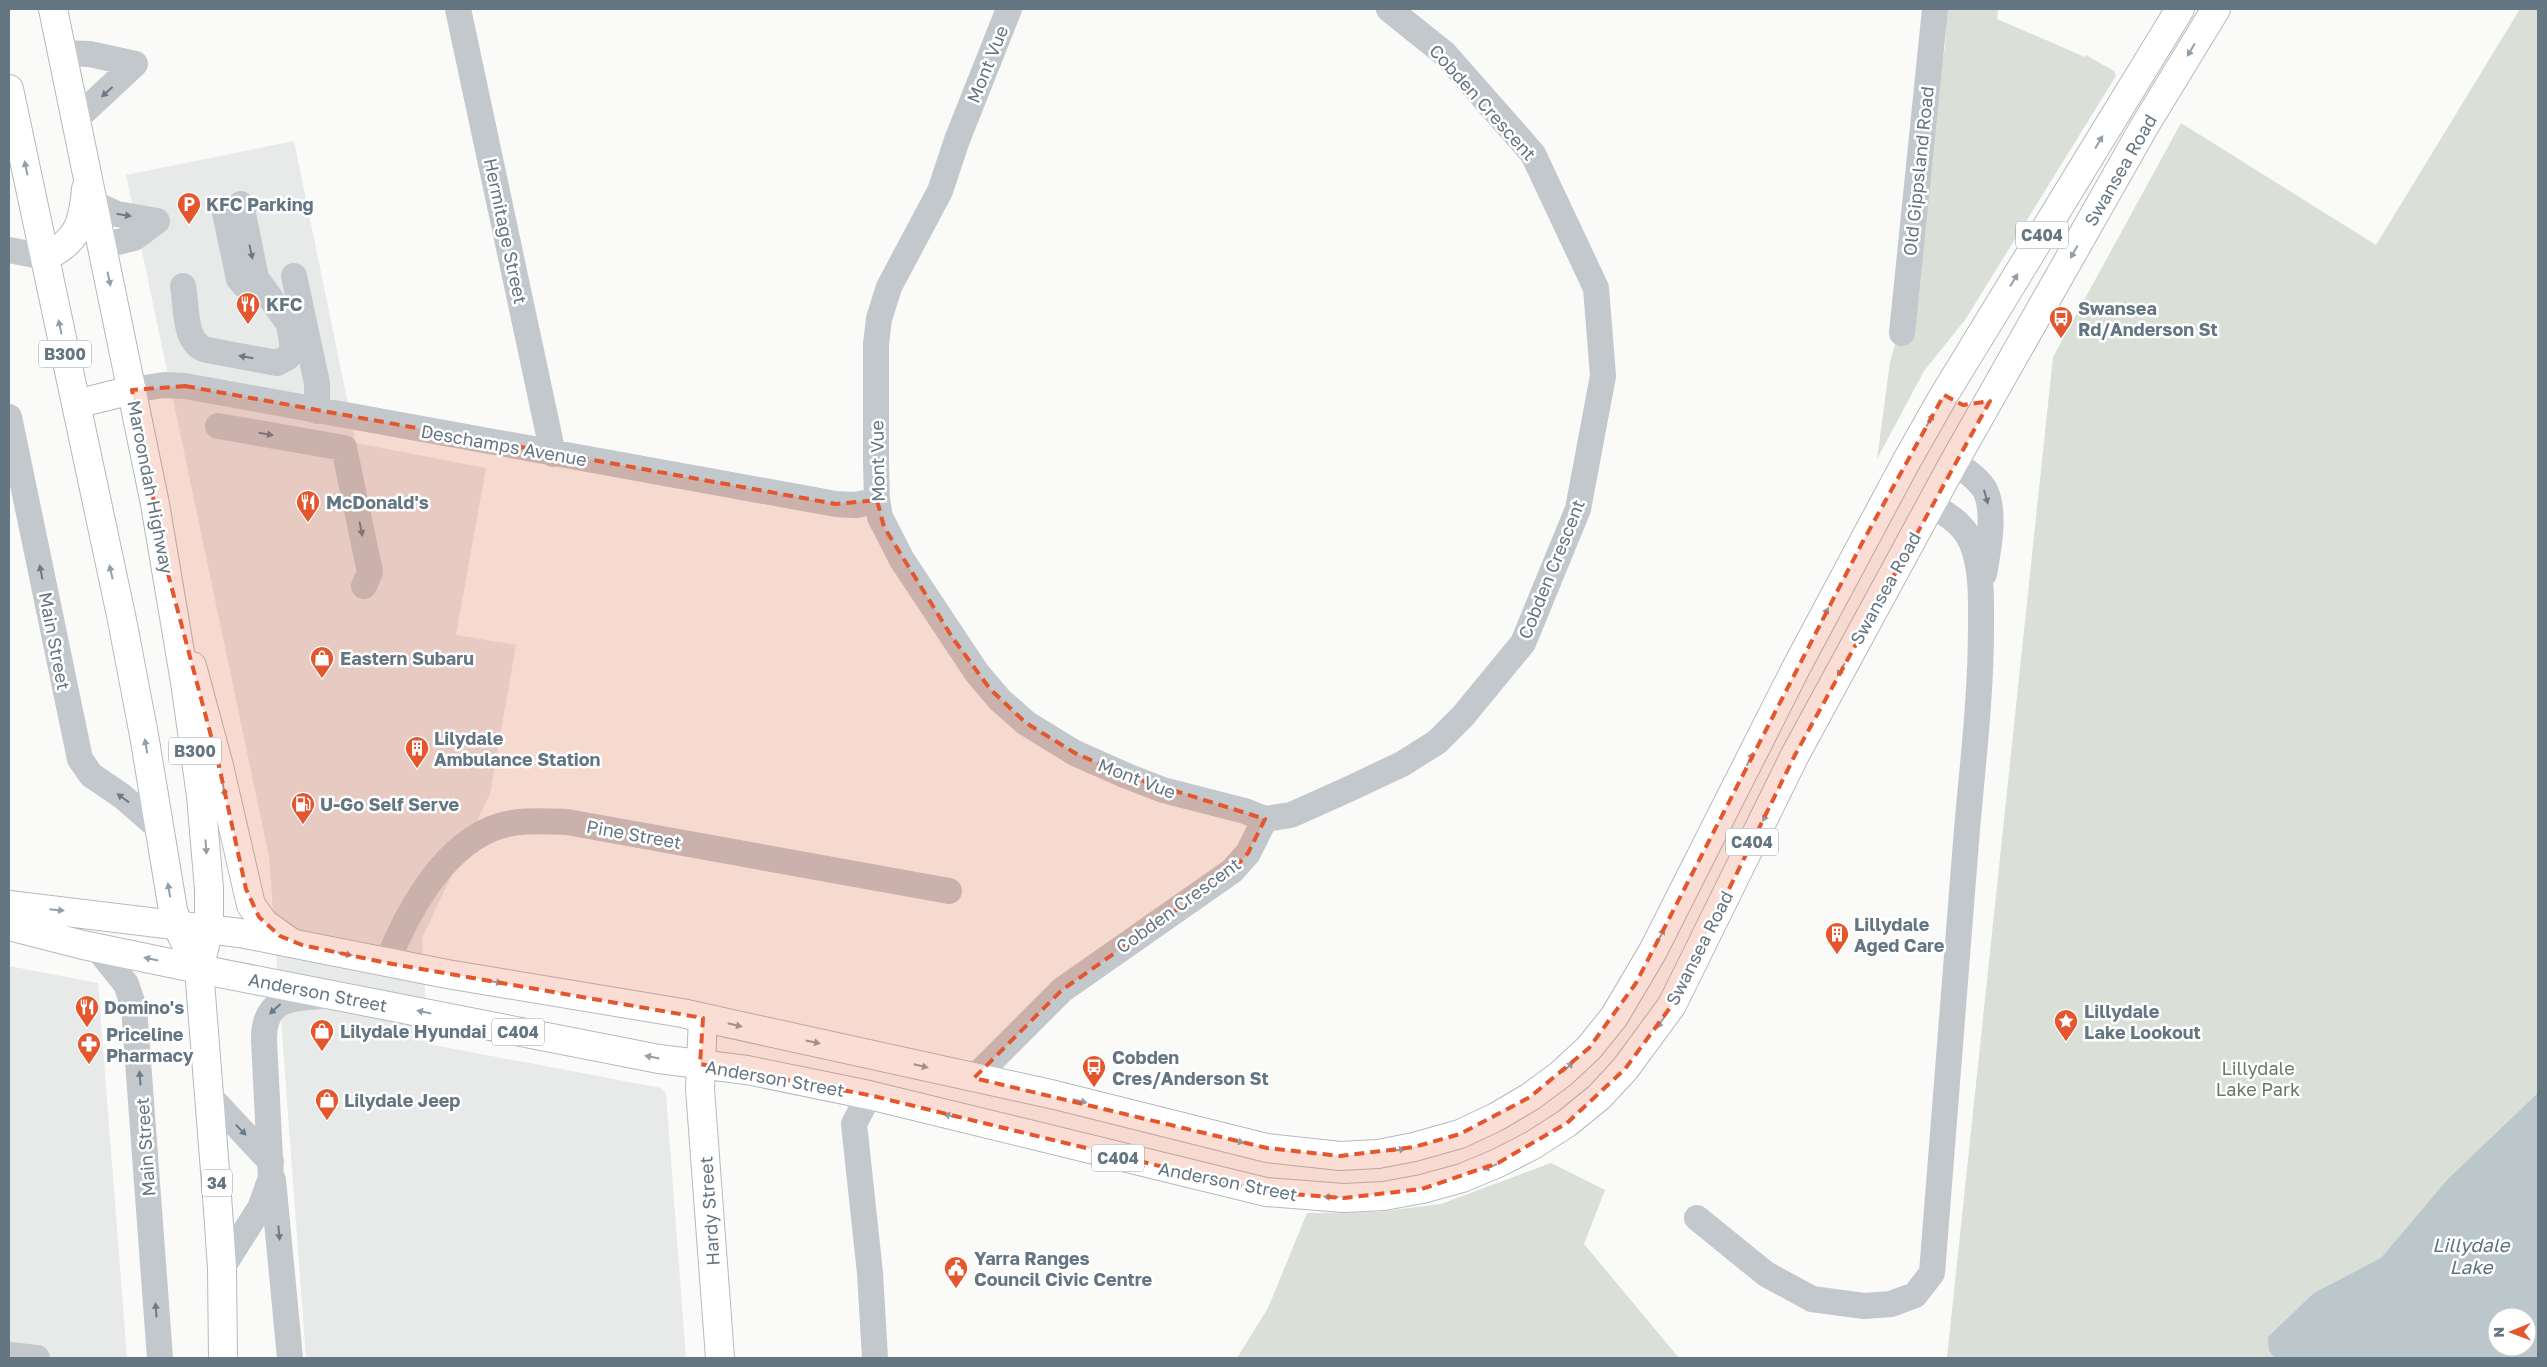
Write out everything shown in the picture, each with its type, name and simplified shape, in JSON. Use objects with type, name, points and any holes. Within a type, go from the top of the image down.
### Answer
[{"type":"main road","name":"Maroondah Highway","points":[[53,9],[168,574],[201,796],[209,889],[209,929],[199,969],[211,1098],[222,1268],[223,1358]]},
{"type":"main road","name":"Swansea Road","points":[[974,1078],[1055,1095],[1267,1148],[1340,1156],[1378,1154],[1414,1147],[1460,1134],[1496,1117],[1530,1097],[1561,1074],[1588,1048],[1614,1016],[1636,983],[1797,666],[1906,462],[1944,395],[2180,9]]},
{"type":"main road","name":"Swansea Road","points":[[1533,1145],[1566,1123],[1599,1097],[1625,1070],[1672,1005],[1794,755],[1954,462],[2144,127],[2216,9]]},
{"type":"main road","name":"Maroondah Highway","points":[[10,101],[122,620],[160,829],[170,896],[177,924],[199,969]]},
{"type":"main road","points":[[45,257],[62,249],[76,232],[83,210],[87,173]]},
{"type":"main road","points":[[76,404],[132,390]]},
{"type":"main road","points":[[1944,395],[1954,404],[1963,405],[1990,401]]},
{"type":"main road","points":[[1906,462],[1954,462]]},
{"type":"main road","points":[[1906,462],[1931,505]]},
{"type":"main road","points":[[168,574],[219,766],[251,905],[268,927],[288,941],[302,946]]},
{"type":"main road","points":[[9,905],[177,924]]},
{"type":"main road","name":"C404","points":[[177,924],[387,963],[704,1018],[974,1078]]},
{"type":"main road","name":"Anderson Street","points":[[9,926],[97,948],[199,969],[659,1059],[747,1070],[869,1095],[1145,1164],[1266,1192],[1344,1198],[1384,1196],[1422,1189],[1462,1178],[1498,1163],[1533,1145]]},
{"type":"main road","points":[[380,1003],[387,963]]},
{"type":"main road","name":"Hardy Street","points":[[704,1018],[700,1064],[720,1358]]},
{"type":"main road","points":[[869,1095],[874,1055]]},
{"type":"main road","points":[[974,1078],[974,1096],[979,1105],[1066,1128],[1145,1164]]},
{"type":"street","name":"Hermitage Street","points":[[458,9],[554,454]]},
{"type":"street","name":"Mont Vue","points":[[1009,9],[957,140],[940,191],[889,287],[880,319],[876,344],[877,500],[880,517],[888,536],[947,629],[990,689],[1026,723],[1075,753],[1127,776],[1163,790],[1244,811],[1265,819]]},
{"type":"street","name":"Cobden Crescent","points":[[974,1078],[1062,990],[1168,913],[1232,870],[1248,853],[1265,819],[1291,815],[1402,764],[1437,742],[1463,716],[1523,643],[1578,509],[1603,376],[1596,288],[1533,154],[1445,54],[1389,9]]},
{"type":"street","name":"Old Gippsland Road","points":[[1902,333],[1935,9]]},
{"type":"street","points":[[63,53],[90,54],[136,64],[76,119]]},
{"type":"street","points":[[93,204],[117,214],[157,221],[134,238],[102,246]]},
{"type":"street","points":[[183,286],[190,335],[197,346],[207,350],[278,363],[288,357],[293,348],[293,338],[289,324],[256,278],[233,206]]},
{"type":"street","points":[[9,250],[45,257]]},
{"type":"street","points":[[294,276],[317,383],[317,411]]},
{"type":"street","name":"Deschamps Avenue","points":[[132,390],[164,384],[185,386],[836,504],[856,505],[877,500]]},
{"type":"street","name":"Main Street","points":[[9,417],[17,492],[80,759],[90,775],[122,796],[160,829]]},
{"type":"street","points":[[218,426],[344,448],[370,572],[364,586]]},
{"type":"street","points":[[1697,1218],[1766,1274],[1812,1299],[1864,1306],[1891,1304],[1915,1296],[1932,1273],[1960,905],[1978,714],[1981,595],[1991,530],[1986,491],[1973,476],[1954,462]]},
{"type":"street","points":[[1931,505],[1961,524],[1970,536],[1976,554],[1981,595]]},
{"type":"street","name":"Pine Street","points":[[387,963],[408,916],[446,860],[459,849],[490,830],[535,821],[567,822],[949,891]]},
{"type":"street","name":"Main Street","points":[[97,948],[126,984],[131,993],[134,1007],[160,1358]]},
{"type":"street","points":[[290,1358],[272,1164],[264,1041],[266,1018],[271,1010],[286,1001],[337,995]]},
{"type":"street","points":[[869,1095],[854,1120],[860,1199],[870,1273],[875,1358]]},
{"type":"street","points":[[211,1098],[272,1164],[270,1182],[260,1208],[222,1268]]},
{"type":"street","points":[[9,1355],[37,1358]]},
{"type":"highlighted area","points":[[185,386],[836,504],[877,500],[884,527],[952,637],[990,689],[1026,723],[1075,753],[1127,776],[1265,819],[1248,853],[1232,871],[1062,990],[974,1078],[1267,1148],[1340,1156],[1414,1147],[1460,1134],[1530,1097],[1589,1048],[1636,983],[1861,545],[1944,395],[1963,405],[1990,401],[1795,755],[1672,1005],[1625,1069],[1567,1123],[1498,1163],[1422,1189],[1344,1198],[1266,1192],[869,1095],[700,1064],[703,1018],[387,963],[302,945],[280,936],[259,917],[246,889],[219,766],[168,574],[132,390]]},
{"type":"shaded area","points":[[294,141],[356,443],[486,468],[456,635],[516,645],[490,794],[422,938],[428,1044],[661,1088],[666,1094],[686,1358],[306,1358],[269,857],[126,175]]},
{"type":"shaded area","points":[[9,966],[98,983],[127,1358],[9,1358]]},
{"type":"green space","points":[[1947,9],[1998,9],[1997,19],[2085,57],[2086,55],[2114,71],[2116,76],[1965,320],[1924,371],[1877,459],[1890,362],[1904,312],[1945,46]]},
{"type":"green space","name":"Lillydale Lake Park","points":[[2520,9],[2538,9],[2538,1358],[1947,1358],[2053,357],[2181,123],[2376,245]]},
{"type":"green space","points":[[1551,1163],[1605,1190],[1584,1244],[1679,1358],[1237,1358],[1268,1308],[1307,1213],[1377,1212],[1441,1204]]},
{"type":"water","name":"Lillydale Lake","points":[[2538,1093],[2538,1358],[2275,1358],[2269,1351],[2268,1337],[2314,1293],[2381,1258],[2448,1179]]},
{"type":"place","name":"KFC Parking","points":[[189,225]]},
{"type":"place","name":"KFC","points":[[248,325]]},
{"type":"place","name":"Swansea Rd/Anderson St","points":[[2061,339]]},
{"type":"place","name":"McDonald's","points":[[308,523]]},
{"type":"place","name":"Eastern Subaru","points":[[322,679]]},
{"type":"place","name":"Lilydale Ambulance Station","points":[[417,769]]},
{"type":"place","name":"U-Go Self Serve","points":[[303,825]]},
{"type":"place","name":"Lillydale Aged Care","points":[[1837,955]]},
{"type":"place","name":"Domino's","points":[[87,1028]]},
{"type":"place","name":"Lillydale Lake Lookout","points":[[2066,1042]]},
{"type":"place","name":"Lilydale Hyundai","points":[[322,1052]]},
{"type":"place","name":"Priceline Pharmacy","points":[[89,1065]]},
{"type":"place","name":"Cobden Cres/Anderson St","points":[[1094,1088]]},
{"type":"place","name":"Lilydale Jeep","points":[[327,1121]]},
{"type":"place","name":"Yarra Ranges Council Civic Centre","points":[[956,1289]]}]
